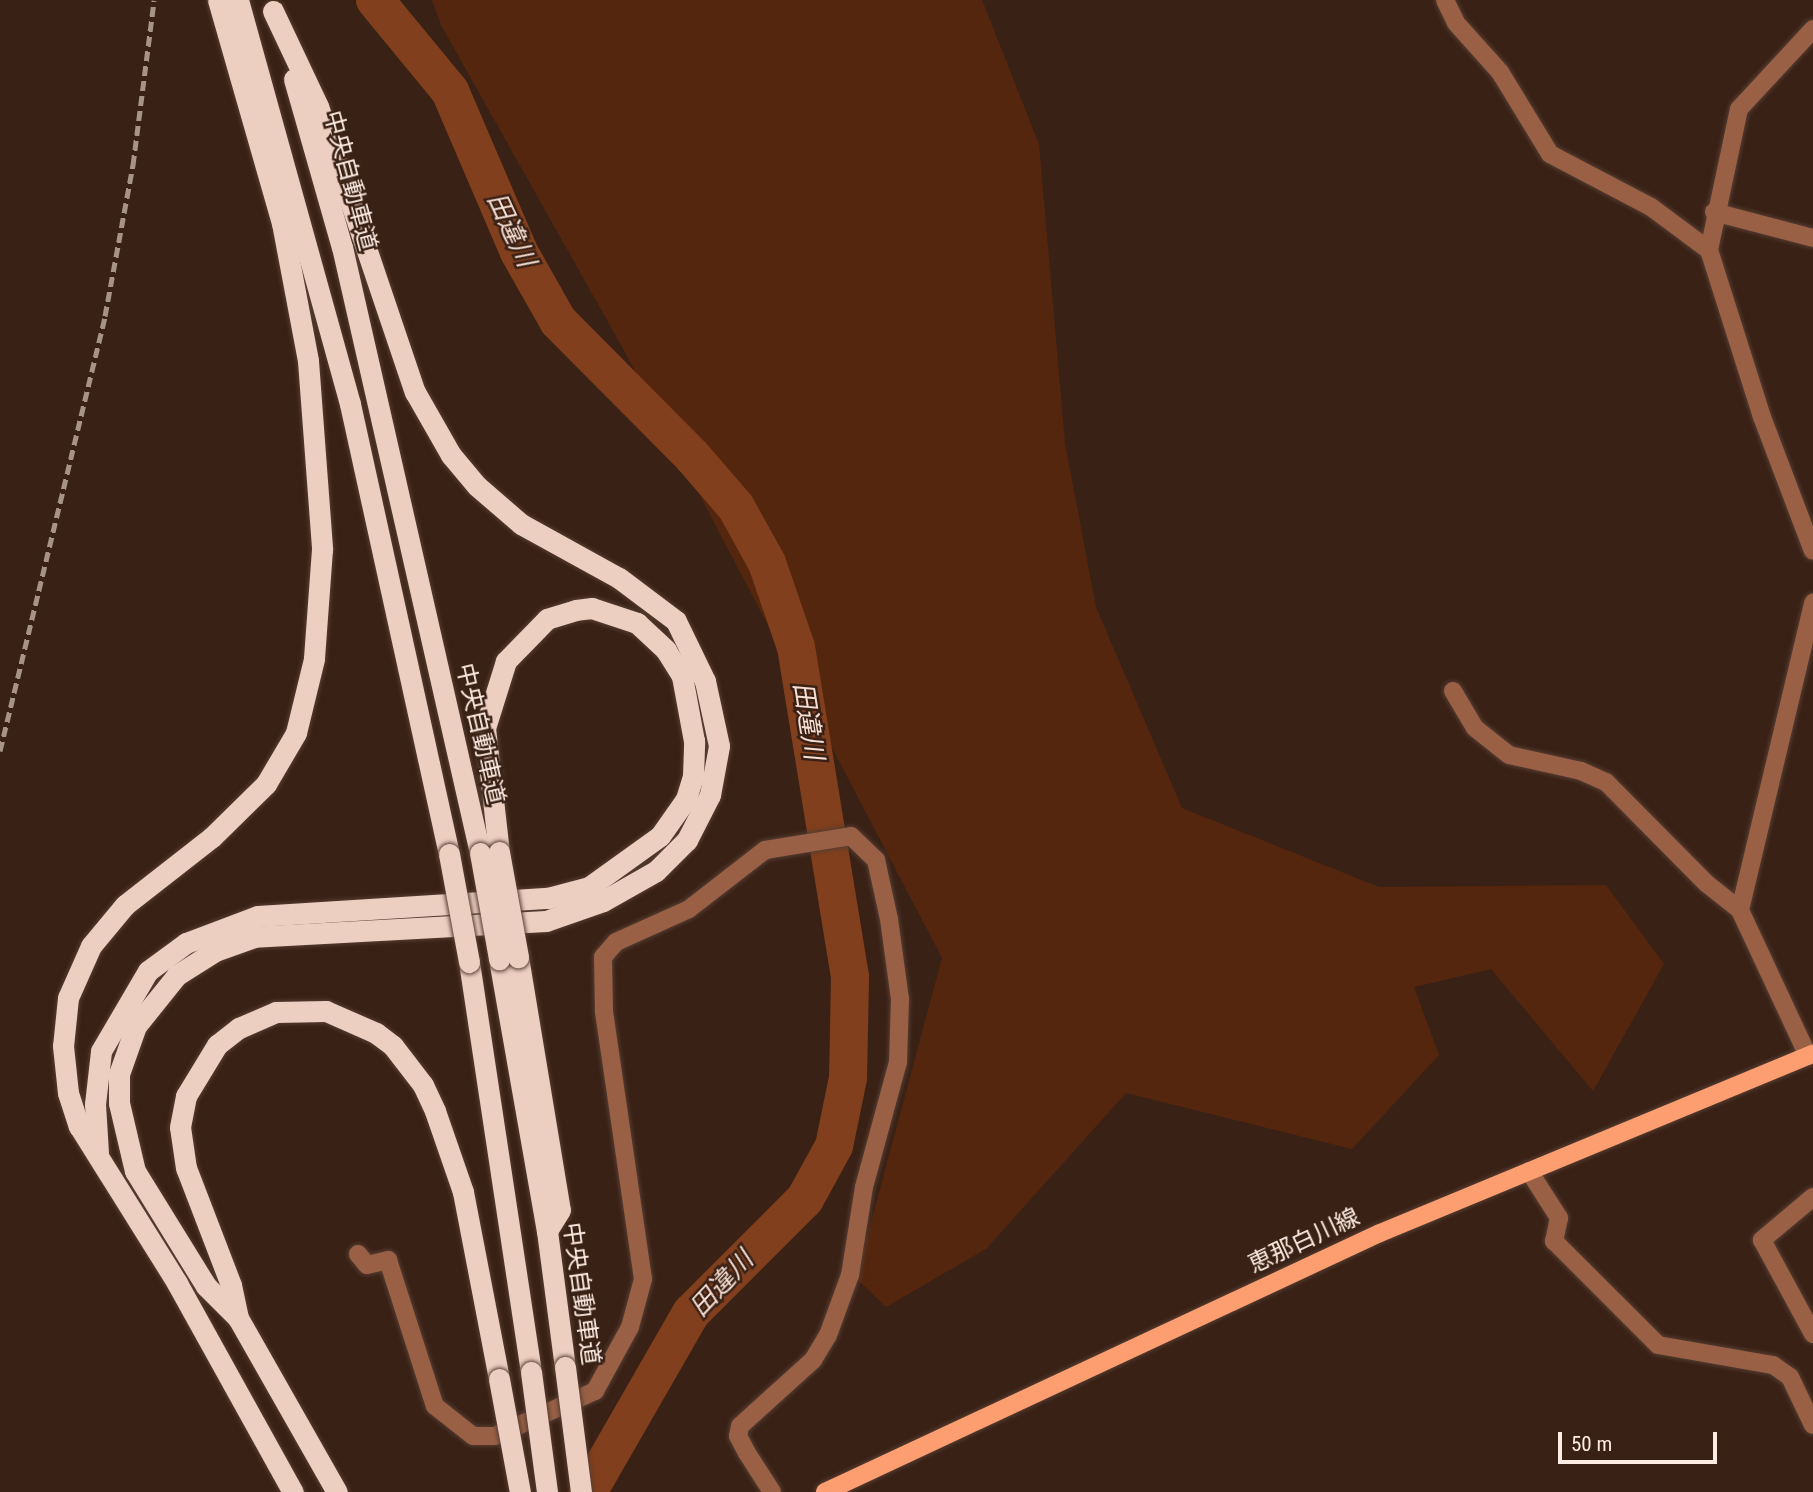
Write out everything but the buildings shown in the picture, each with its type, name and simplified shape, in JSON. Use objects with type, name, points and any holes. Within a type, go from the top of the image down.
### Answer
[{"type":"highway","points":[[218,0],[236,14],[350,404],[449,853],[469,962],[547,1492]]},
{"type":"highway","points":[[238,1318],[206,1286],[180,1247],[135,1171],[124,1135],[119,1074],[136,1026],[156,997],[177,975],[215,951],[254,937],[545,921],[603,901],[656,871],[687,841],[710,795],[719,746],[705,681],[676,621],[619,578],[521,524],[477,486],[451,455],[415,392],[318,106],[272,6]]},
{"type":"highway","name":"中央自動車道","points":[[272,6],[342,247],[489,852],[509,958],[581,1492]]},
{"type":"highway","points":[[236,14],[282,223],[308,361],[322,549],[320,616],[306,702],[279,764],[221,828],[106,924],[68,998],[63,1046],[68,1093],[79,1126],[177,1283],[293,1492]]},
{"type":"highway","points":[[98,1156],[95,1104],[102,1051],[148,971],[186,943],[258,916],[548,898],[589,887],[660,836],[686,799],[693,776],[694,741],[682,676],[666,650],[637,623],[592,608],[576,610],[547,619],[506,661],[485,728],[489,852]]},
{"type":"highway","points":[[337,1492],[238,1318],[186,1168],[180,1126],[186,1096],[201,1065],[217,1045],[239,1028],[276,1012],[326,1011],[376,1033],[393,1046],[423,1085],[435,1111],[463,1192],[520,1492]]},
{"type":"main road","name":"恵那白川線","points":[[825,1492],[1380,1233],[1811,1055]]},
{"type":"street","points":[[1446,0],[1456,23],[1500,72],[1550,154],[1651,207],[1709,250]]},
{"type":"street","points":[[1813,29],[1739,108],[1714,212],[1709,250],[1762,417],[1813,551]]},
{"type":"street","points":[[1714,212],[1813,238]]},
{"type":"street","points":[[1740,910],[1813,603]]},
{"type":"street","points":[[1452,691],[1475,728],[1509,755],[1581,771],[1606,782],[1706,883],[1740,910],[1811,1055]]},
{"type":"street","points":[[358,1254],[367,1265],[388,1259],[435,1406],[473,1436],[495,1436],[595,1391],[630,1327],[643,1279],[604,1011],[603,957],[616,942],[689,909],[765,850],[851,836],[876,860],[889,919],[900,999],[898,1062],[864,1187],[850,1275],[828,1335],[813,1360],[740,1426],[738,1436],[772,1492]]},
{"type":"street","points":[[1529,1171],[1559,1218],[1555,1241],[1658,1345],[1773,1365],[1790,1377],[1813,1425]]},
{"type":"street","points":[[1813,1197],[1762,1240],[1813,1335]]},
{"type":"shaded area","points":[[432,0],[982,0],[1039,144],[1065,443],[1096,607],[1182,808],[1379,887],[1606,885],[1664,964],[1593,1091],[1491,969],[1414,987],[1439,1055],[1352,1149],[1126,1093],[986,1249],[886,1307],[856,1278],[942,958],[626,354],[441,25]]},
{"type":"waterway","name":"田違川","points":[[375,0],[450,91],[519,252],[558,321],[692,456],[736,507],[767,563],[796,647],[850,977],[848,1078],[834,1146],[805,1199],[691,1313],[588,1492]]},
{"type":"railway","points":[[0,751],[105,316],[133,165],[154,0]]}]
